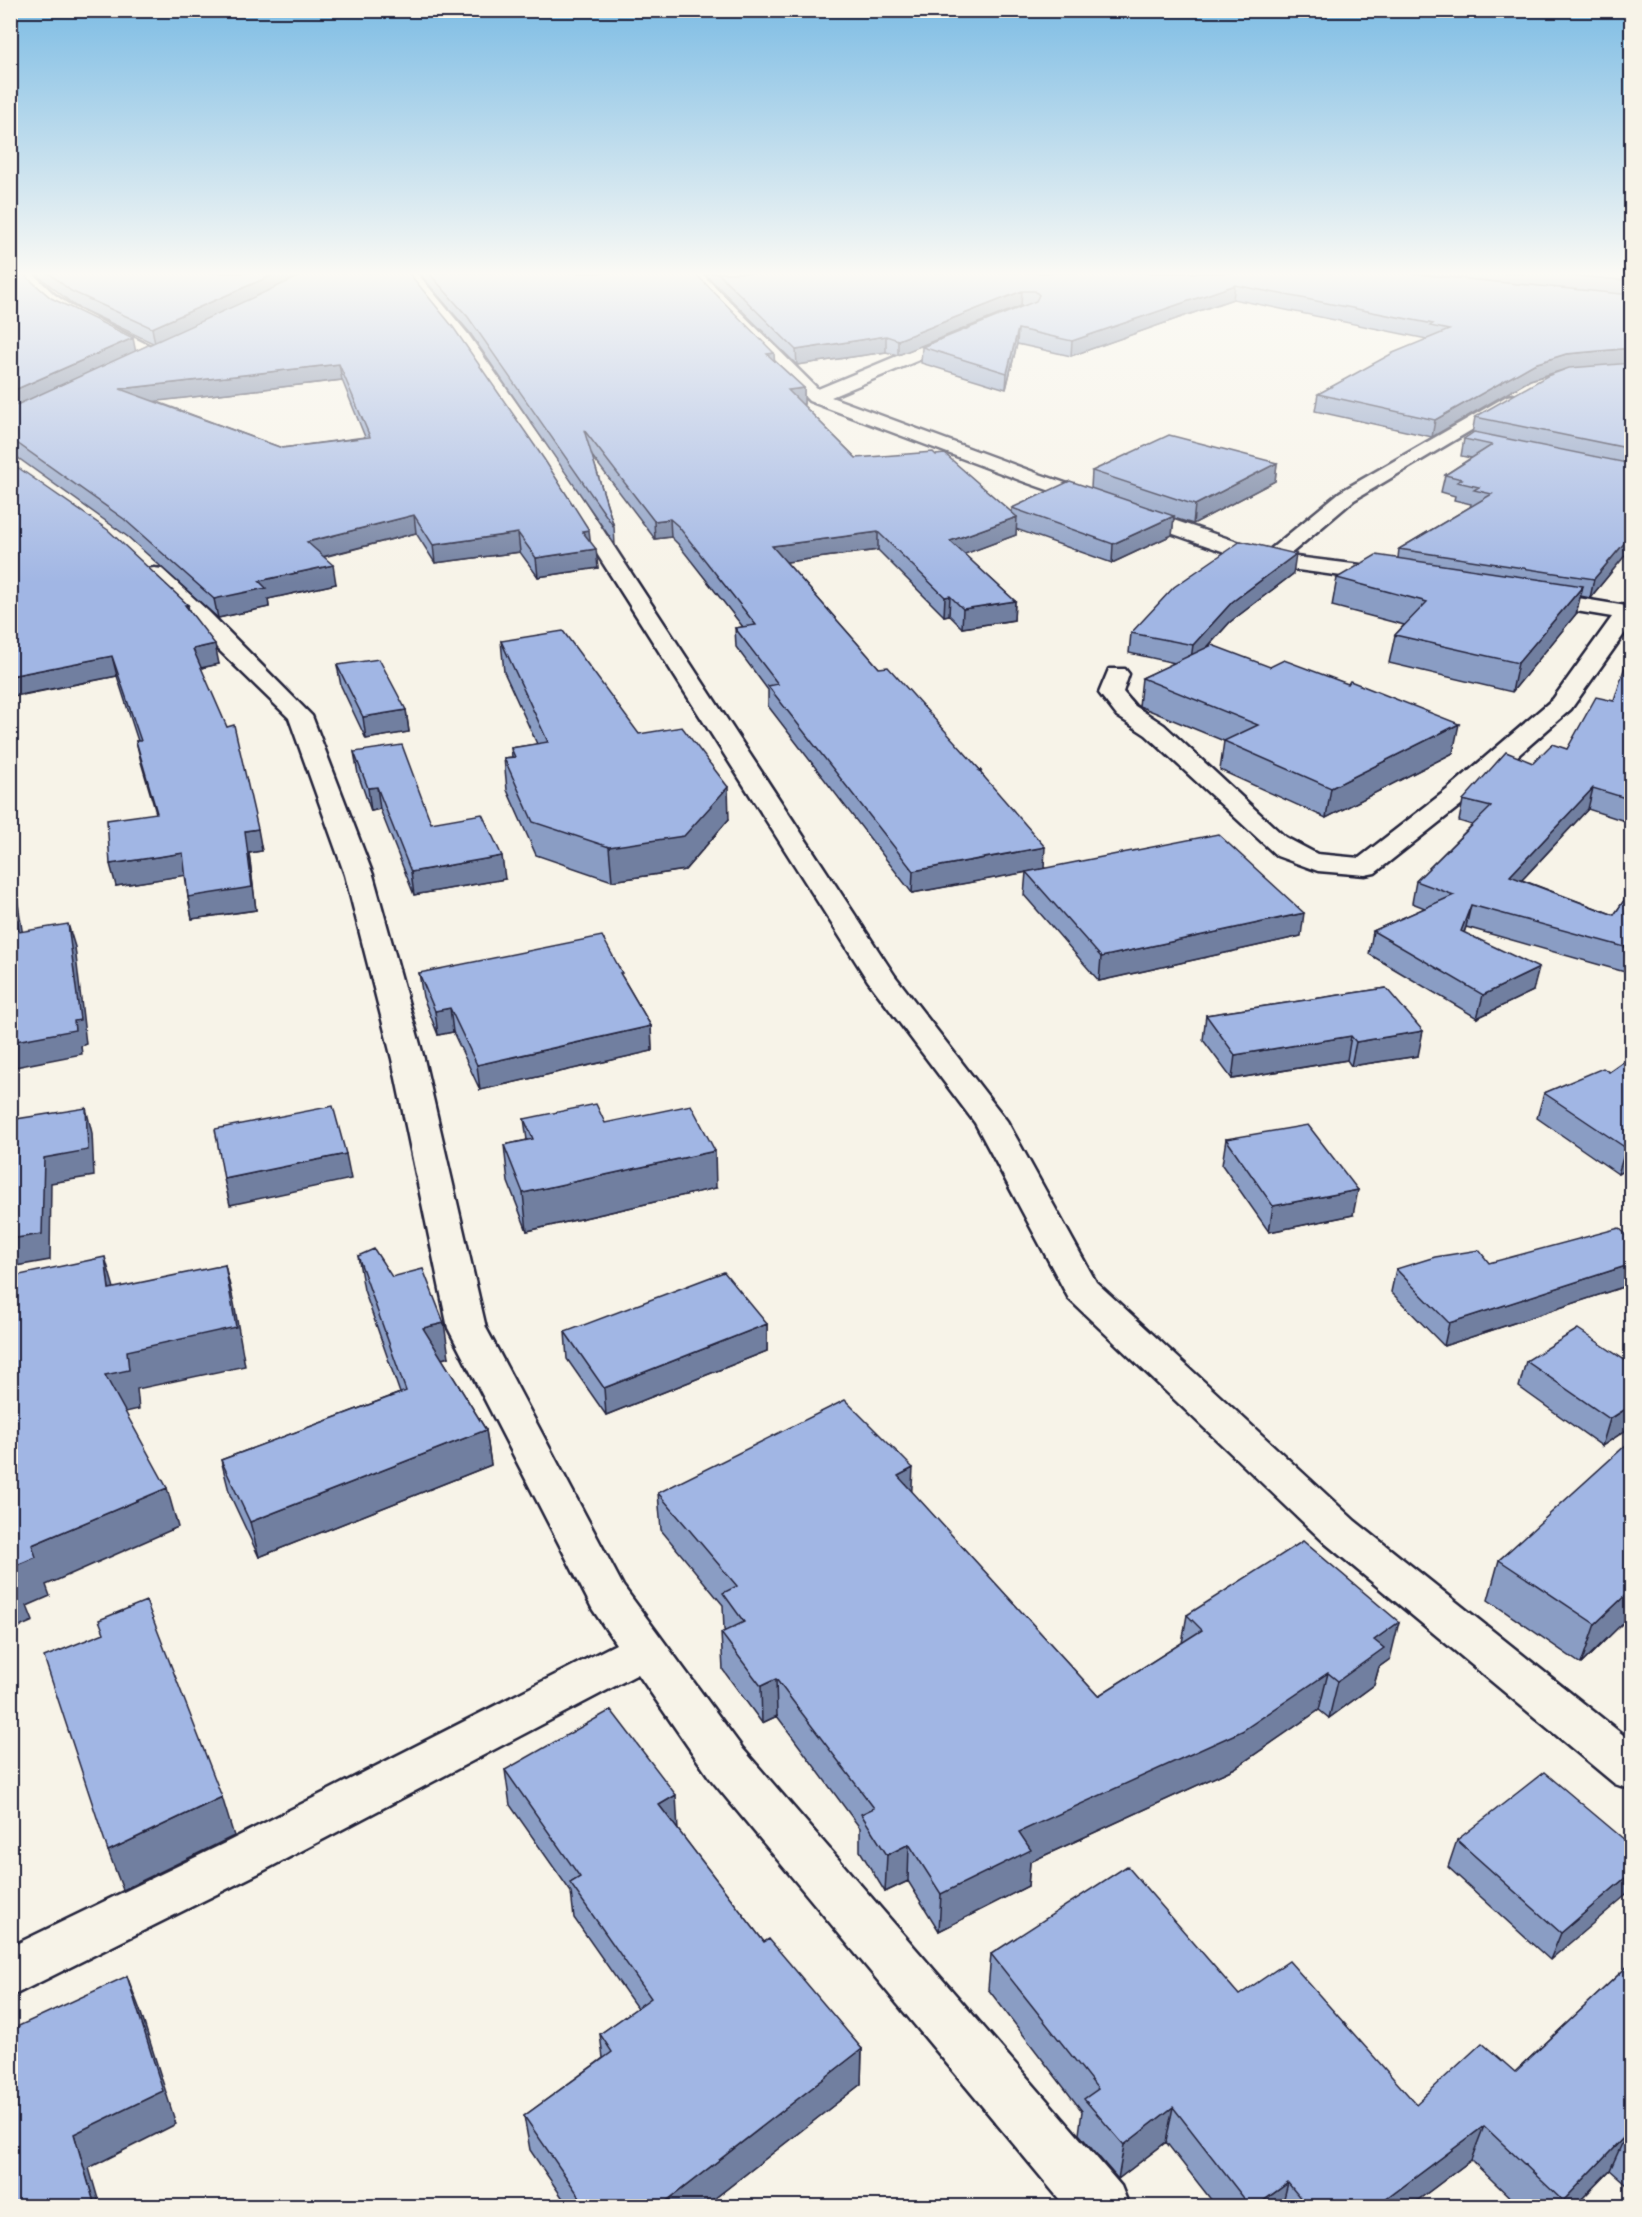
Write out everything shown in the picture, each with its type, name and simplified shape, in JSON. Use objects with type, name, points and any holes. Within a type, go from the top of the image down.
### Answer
[{"type":"street","points":[[488,376],[557,475],[883,981],[990,1121],[1082,1290],[1340,1532],[1632,1770]]},
{"type":"street","points":[[795,376],[815,397],[1032,478],[1270,560],[1418,579]]},
{"type":"street","points":[[815,397],[864,376]]},
{"type":"street","points":[[1270,560],[1347,496],[1528,391]]},
{"type":"street","points":[[1451,437],[1473,442]]},
{"type":"street","points":[[128,550],[200,616],[300,716],[359,875],[408,1059],[467,1328],[608,1598],[726,1763],[1101,2206]]},
{"type":"street","points":[[1117,674],[1111,693],[1126,711],[1155,730],[1275,843],[1296,858],[1325,864],[1365,867],[1457,795],[1562,705],[1629,613],[1522,596]]},
{"type":"street","points":[[10,1972],[244,1857],[646,1649]]},
{"type":"building","points":[[10,376],[45,376],[10,392]]},
{"type":"building","points":[[79,376],[230,376],[120,389],[282,448],[370,437],[344,376],[487,376],[589,530],[582,531],[596,549],[536,558],[518,533],[433,545],[414,515],[307,542],[333,565],[259,581],[266,588],[214,599],[124,519],[10,440],[10,408]]},
{"type":"building","points":[[509,376],[791,376],[804,388],[788,390],[856,458],[933,452],[936,455],[945,454],[1017,517],[950,541],[1015,601],[963,609],[950,596],[945,597],[878,532],[772,546],[879,668],[888,667],[1045,847],[913,871],[768,686],[778,684],[735,628],[756,625],[678,526],[670,519],[654,521],[584,430],[614,527]]},
{"type":"building","points":[[1350,376],[1512,376],[1435,420],[1318,394]]},
{"type":"building","points":[[1546,376],[1632,376],[1632,449],[1475,417]]},
{"type":"building","points":[[1474,432],[1632,464],[1632,534],[1594,579],[1399,549],[1492,494],[1474,490],[1479,487],[1457,482],[1462,479],[1445,475],[1492,445],[1464,439]]},
{"type":"building","points":[[1169,435],[1277,463],[1195,505],[1092,471]]},
{"type":"building","points":[[10,462],[108,530],[188,605],[185,605],[215,644],[193,649],[227,727],[234,725],[258,829],[245,831],[252,887],[188,897],[183,853],[110,864],[107,820],[157,813],[136,741],[141,741],[112,656],[10,676]]},
{"type":"building","points":[[1070,481],[1174,516],[1113,544],[1012,508]]},
{"type":"building","points":[[1241,541],[1296,554],[1232,602],[1193,645],[1131,633],[1174,587]]},
{"type":"building","points":[[1376,555],[1583,586],[1518,663],[1395,635],[1427,602],[1337,578]]},
{"type":"building","points":[[563,631],[639,734],[682,727],[728,787],[684,836],[609,847],[533,822],[504,758],[515,757],[511,748],[548,742],[501,641]]},
{"type":"building","points":[[1212,645],[1270,667],[1284,660],[1348,684],[1350,681],[1459,724],[1331,788],[1224,741],[1258,725],[1142,678]]},
{"type":"building","points":[[379,659],[406,710],[363,717],[337,665]]},
{"type":"building","points":[[1626,663],[1632,664],[1632,800],[1593,788],[1510,876],[1614,915],[1632,889],[1632,949],[1471,905],[1461,931],[1539,968],[1483,995],[1373,931],[1454,895],[1416,881],[1491,807],[1463,800],[1506,752],[1533,763],[1552,744],[1567,749],[1596,697],[1614,701]]},
{"type":"building","points":[[402,745],[431,823],[482,814],[502,856],[411,872],[377,787],[368,788],[354,752]]},
{"type":"building","points":[[1218,834],[1304,913],[1101,957],[1026,872]]},
{"type":"building","points":[[10,872],[19,932],[68,924],[80,1020],[74,1021],[75,1030],[10,1042]]},
{"type":"building","points":[[602,936],[622,973],[620,973],[651,1026],[477,1065],[450,1008],[435,1011],[419,973]]},
{"type":"building","points":[[1386,988],[1423,1031],[1356,1042],[1351,1036],[1235,1055],[1206,1015]]},
{"type":"building","points":[[1632,1056],[1632,1146],[1626,1148],[1544,1093],[1603,1068],[1609,1072]]},
{"type":"building","points":[[596,1104],[605,1123],[691,1105],[715,1151],[523,1193],[504,1145],[533,1139],[524,1119]]},
{"type":"building","points":[[333,1106],[346,1154],[224,1179],[215,1129]]},
{"type":"building","points":[[86,1108],[88,1150],[44,1158],[42,1234],[10,1239],[10,1120]]},
{"type":"building","points":[[1308,1125],[1358,1190],[1273,1206],[1226,1139]]},
{"type":"building","points":[[1619,1228],[1632,1240],[1632,1264],[1449,1323],[1396,1269],[1435,1257],[1479,1250],[1489,1263]]},
{"type":"building","points":[[374,1249],[392,1277],[423,1269],[444,1323],[423,1328],[486,1430],[250,1522],[221,1460],[406,1391],[358,1256]]},
{"type":"building","points":[[105,1257],[109,1289],[225,1265],[236,1327],[127,1351],[129,1370],[105,1375],[167,1488],[32,1545],[36,1557],[12,1567],[19,1582],[10,1585],[10,1348],[12,1347],[10,1277]]},
{"type":"building","points":[[724,1272],[767,1324],[604,1388],[565,1332]]},
{"type":"building","points":[[1578,1329],[1632,1365],[1632,1405],[1610,1419],[1526,1361]]},
{"type":"building","points":[[845,1400],[913,1468],[898,1476],[1098,1696],[1202,1630],[1187,1615],[1303,1541],[1399,1622],[1374,1640],[1384,1648],[1338,1681],[1328,1673],[1242,1731],[1019,1832],[1031,1850],[941,1894],[909,1844],[887,1855],[861,1814],[874,1808],[776,1679],[761,1686],[721,1633],[744,1622],[723,1593],[737,1586],[658,1493]]},
{"type":"building","points":[[1626,1445],[1632,1448],[1632,1589],[1595,1624],[1499,1560]]},
{"type":"building","points":[[146,1601],[222,1797],[108,1851],[44,1657],[104,1633],[99,1620]]},
{"type":"building","points":[[611,1710],[676,1795],[659,1805],[764,1942],[769,1939],[862,2049],[660,2206],[586,2206],[524,2116],[612,2052],[600,2034],[651,1998],[570,1883],[580,1877],[505,1770]]},
{"type":"building","points":[[1544,1772],[1632,1846],[1632,1872],[1561,1933],[1457,1840]]},
{"type":"building","points":[[1127,1866],[1239,1995],[1289,1961],[1416,2104],[1482,2043],[1515,2072],[1632,1962],[1632,2140],[1626,2135],[1563,2201],[1484,2126],[1377,2206],[1307,2206],[1288,2183],[1256,2206],[1250,2206],[1173,2107],[1124,2145],[1084,2099],[1098,2089],[991,1954]]},
{"type":"building","points":[[127,1976],[163,2091],[74,2134],[95,2206],[10,2206],[10,2030]]}]
